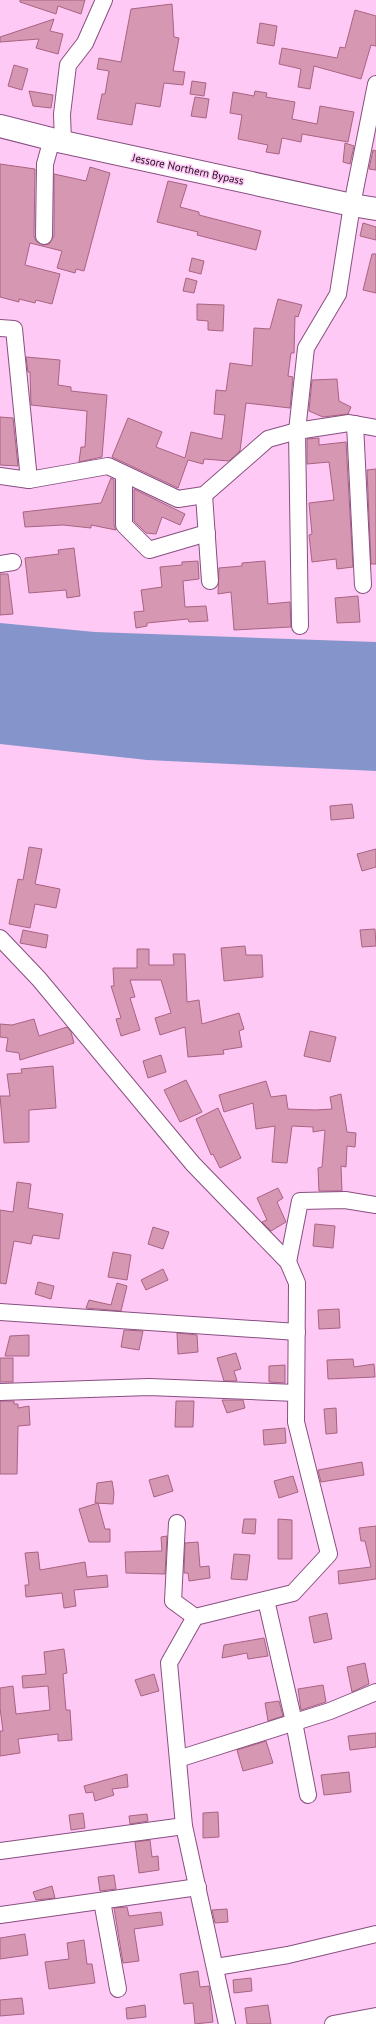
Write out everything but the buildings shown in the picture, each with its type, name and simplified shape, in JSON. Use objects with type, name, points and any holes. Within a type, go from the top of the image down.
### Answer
[{"type":"highway","name":"Jessore Northern Bypass","points":[[0,126],[57,141],[376,209]]},
{"type":"street","points":[[44,236],[45,164],[57,141],[68,65],[85,43],[104,0]]},
{"type":"street","points":[[300,626],[297,431],[306,348],[338,294],[352,205],[376,84]]},
{"type":"street","points":[[0,328],[14,329],[29,480]]},
{"type":"street","points":[[0,476],[29,480],[108,466],[178,499],[204,495],[268,439],[297,431],[350,423],[376,428]]},
{"type":"street","points":[[355,424],[363,585]]},
{"type":"street","points":[[124,474],[124,525],[149,550],[207,533]]},
{"type":"street","points":[[204,495],[210,581]]},
{"type":"street","points":[[0,938],[39,979],[193,1164],[288,1262],[297,1283],[296,1422],[329,1554],[293,1593],[195,1617],[169,1663],[184,1826],[216,1967],[227,2024]]},
{"type":"street","points":[[288,1262],[300,1201],[346,1200],[376,1205]]},
{"type":"street","points":[[0,1312],[297,1332]]},
{"type":"street","points":[[0,1392],[149,1388],[296,1393]]},
{"type":"street","points":[[177,1523],[173,1602],[195,1617]]},
{"type":"street","points":[[266,1600],[294,1722],[308,1795]]},
{"type":"street","points":[[178,1759],[330,1710],[376,1692]]},
{"type":"street","points":[[0,1851],[184,1826]]},
{"type":"street","points":[[0,1915],[198,1887]]},
{"type":"street","points":[[102,1901],[118,1989]]},
{"type":"street","points":[[216,1967],[288,1955],[376,1934]]},
{"type":"street","points":[[333,2024],[376,2016]]},
{"type":"water","points":[[0,623],[95,632],[376,642],[376,771],[147,760],[0,744]]}]
